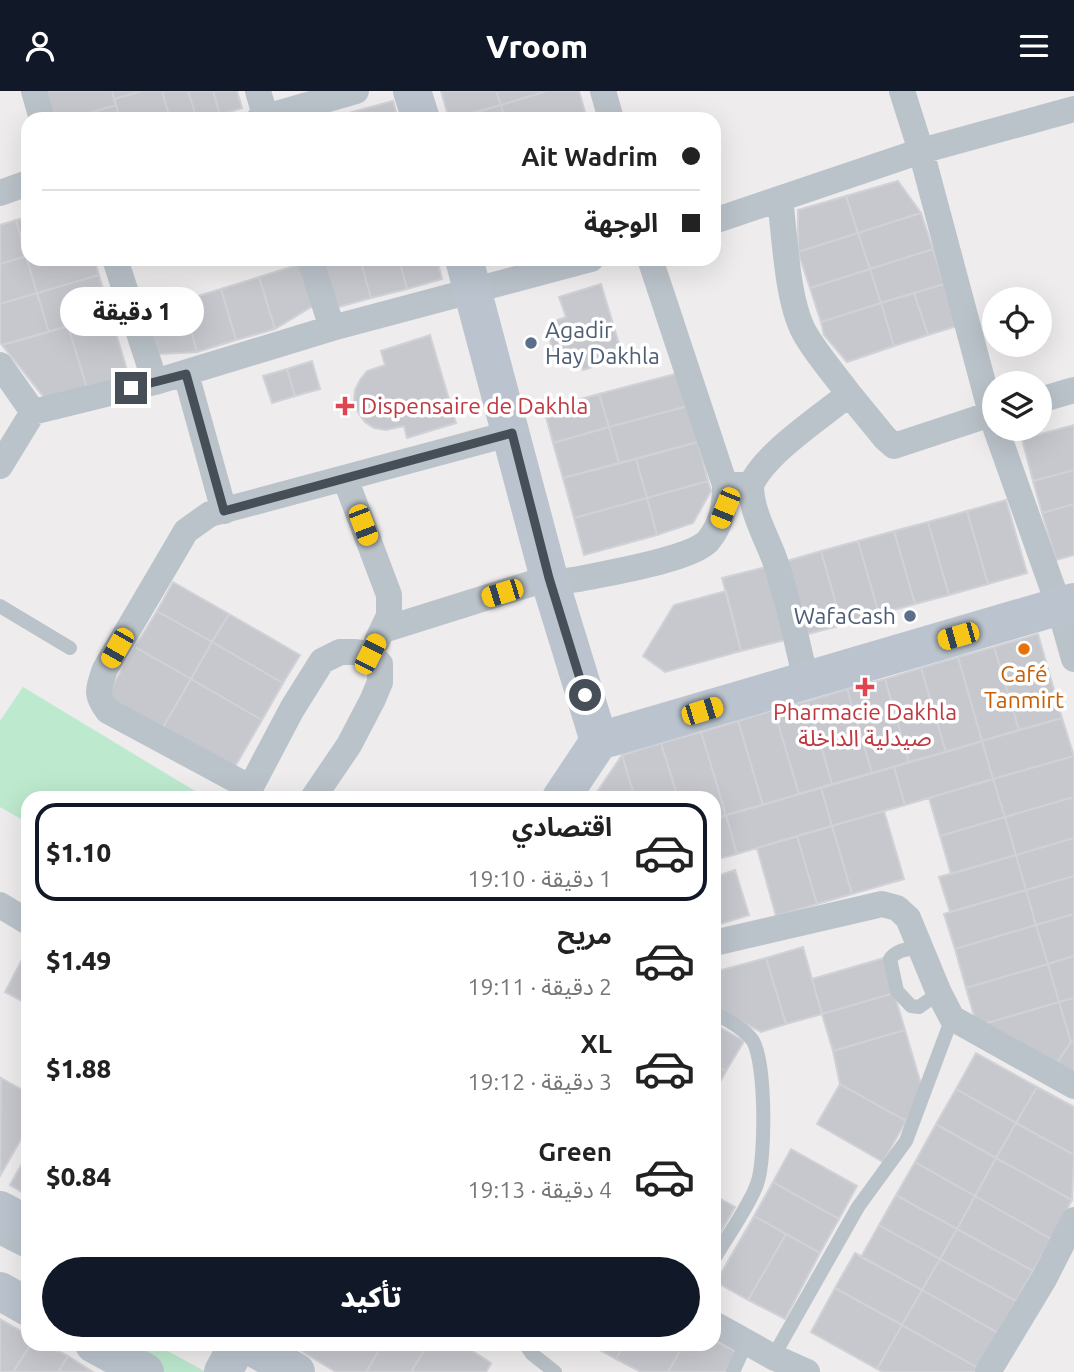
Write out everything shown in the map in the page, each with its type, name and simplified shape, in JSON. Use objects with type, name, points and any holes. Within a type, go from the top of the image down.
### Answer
[{"type":"street","points":[[34,91],[40,112]]},
{"type":"street","points":[[258,91],[262,112]]},
{"type":"street","points":[[284,112],[356,91]]},
{"type":"street","points":[[412,91],[419,112]]},
{"type":"street","points":[[603,91],[609,112]]},
{"type":"street","points":[[902,91],[982,376]]},
{"type":"street","points":[[721,219],[921,151],[1074,109]]},
{"type":"street","points":[[0,193],[21,186]]},
{"type":"street","points":[[780,199],[793,295],[806,337],[885,438],[894,446],[982,423]]},
{"type":"street","points":[[117,266],[155,382]]},
{"type":"street","points":[[312,266],[332,328]]},
{"type":"street","points":[[0,467],[33,412],[186,374],[332,328],[469,275],[538,266]]},
{"type":"street","points":[[383,630],[549,578],[565,581],[579,579],[690,552],[707,542],[725,508],[725,485],[652,266]]},
{"type":"street","points":[[469,275],[549,578],[599,741]]},
{"type":"street","points":[[0,365],[33,412]]},
{"type":"street","points":[[186,374],[224,511]]},
{"type":"street","points":[[1052,396],[1074,390]]},
{"type":"street","points":[[806,680],[774,557],[762,531],[751,485],[764,465],[849,394]]},
{"type":"street","points":[[245,791],[108,711],[100,699],[99,688],[105,669],[186,531],[203,518],[224,511],[512,433]]},
{"type":"street","points":[[1002,441],[1067,604],[1074,659]]},
{"type":"street","points":[[345,478],[389,595],[389,616],[370,654]]},
{"type":"street","points":[[725,485],[751,485]]},
{"type":"street","points":[[566,791],[599,741],[1067,604]]},
{"type":"street","points":[[249,791],[292,709],[322,661],[340,652],[370,654],[380,664],[380,682],[323,791]]},
{"type":"street","points":[[721,941],[882,904],[897,908],[908,918],[952,1018],[1074,1086]]},
{"type":"street","points":[[0,905],[21,918]]},
{"type":"street","points":[[0,1210],[21,1221]]},
{"type":"street","points":[[988,1372],[1044,1279],[1074,1220]]},
{"type":"street","points":[[0,1291],[21,1303]]},
{"type":"street","points":[[721,1328],[807,1372]]},
{"type":"street","points":[[107,1351],[145,1372]]},
{"type":"street","points":[[235,1354],[296,1372]]},
{"type":"lane","points":[[0,606],[70,647]]},
{"type":"lane","points":[[922,949],[905,949],[894,953],[890,959],[897,991],[911,1006],[919,1007],[939,993]]},
{"type":"lane","points":[[721,1017],[752,1039],[758,1053],[763,1089],[761,1164],[757,1185],[721,1247]]},
{"type":"lane","points":[[774,1357],[858,1207],[906,1141],[952,1018]]},
{"type":"lane","points":[[0,1238],[21,1248]]},
{"type":"lane","points":[[0,1281],[21,1293]]},
{"type":"lane","points":[[733,1372],[746,1343]]},
{"type":"lane","points":[[122,1351],[158,1372]]},
{"type":"lane","points":[[530,1351],[555,1372]]},
{"type":"green space","points":[[23,687],[195,791],[21,791],[21,819],[0,807],[0,721]]},
{"type":"green space","points":[[115,1351],[168,1351],[206,1372],[152,1372]]},
{"type":"building","points":[[112,91],[116,105],[92,112],[47,112],[41,93]]},
{"type":"building","points":[[112,91],[142,91],[114,99]]},
{"type":"building","points":[[142,91],[162,91],[168,112],[118,112],[114,99]]},
{"type":"building","points":[[162,91],[188,91],[195,112],[168,112]]},
{"type":"building","points":[[188,91],[213,91],[219,112],[195,112]]},
{"type":"building","points":[[213,91],[237,91],[242,108],[219,112]]},
{"type":"building","points":[[441,91],[496,91],[501,105],[475,112],[447,112]]},
{"type":"building","points":[[496,91],[547,91],[501,105]]},
{"type":"building","points":[[547,91],[579,91],[585,112],[503,112],[501,105]]},
{"type":"building","points":[[393,101],[396,112],[352,112]]},
{"type":"building","points":[[116,105],[118,112],[92,112]]},
{"type":"building","points":[[501,105],[503,112],[478,112]]},
{"type":"building","points":[[898,181],[921,213],[858,233],[846,196]]},
{"type":"building","points":[[846,196],[858,233],[798,252],[798,210]]},
{"type":"building","points":[[921,213],[933,249],[870,269],[858,233]]},
{"type":"building","points":[[21,219],[21,238],[16,220]]},
{"type":"building","points":[[16,220],[21,238],[21,258],[0,264],[0,225]]},
{"type":"building","points":[[858,233],[870,269],[810,288],[798,252]]},
{"type":"building","points":[[933,249],[944,284],[881,303],[870,269]]},
{"type":"building","points":[[21,258],[21,266],[29,266],[37,293],[0,304],[0,264]]},
{"type":"building","points":[[29,266],[96,266],[99,275],[37,293]]},
{"type":"building","points":[[294,266],[305,266],[316,304],[275,329],[259,277]]},
{"type":"building","points":[[324,266],[362,266],[371,298],[335,308]]},
{"type":"building","points":[[362,266],[401,266],[407,289],[371,298]]},
{"type":"building","points":[[401,266],[439,266],[442,279],[407,289]]},
{"type":"building","points":[[870,269],[881,303],[821,322],[810,288]]},
{"type":"building","points":[[99,275],[110,313],[49,332],[37,293]]},
{"type":"building","points":[[259,277],[275,329],[236,340],[221,289]]},
{"type":"building","points":[[601,284],[623,357],[583,370],[578,356],[567,358],[553,351],[548,335],[555,321],[566,317],[559,297]]},
{"type":"building","points":[[944,284],[957,326],[928,335],[914,293]]},
{"type":"building","points":[[221,289],[236,340],[197,352],[182,301]]},
{"type":"building","points":[[37,293],[49,332],[2,345],[0,304]]},
{"type":"building","points":[[914,293],[928,335],[894,346],[881,303]]},
{"type":"building","points":[[182,301],[197,352],[159,354],[146,312]]},
{"type":"building","points":[[881,303],[894,346],[847,362],[824,335],[821,322]]},
{"type":"building","points":[[110,313],[130,380],[88,392],[68,326]]},
{"type":"building","points":[[68,326],[88,392],[51,406],[2,345]]},
{"type":"building","points":[[430,335],[456,423],[407,438],[404,426],[386,430],[374,428],[365,422],[354,401],[355,390],[367,371],[385,365],[381,351]]},
{"type":"building","points":[[312,361],[320,389],[295,396],[287,369]]},
{"type":"building","points":[[287,369],[295,396],[272,403],[263,376]]},
{"type":"building","points":[[679,373],[688,406],[609,427],[599,394]]},
{"type":"building","points":[[599,394],[609,427],[553,443],[544,409]]},
{"type":"building","points":[[688,406],[698,442],[619,463],[609,427]]},
{"type":"building","points":[[1074,425],[1074,470],[1033,481],[1023,441],[1052,441],[1052,431]]},
{"type":"building","points":[[609,427],[619,463],[563,478],[553,443]]},
{"type":"building","points":[[698,442],[708,481],[647,498],[636,459]]},
{"type":"building","points":[[636,459],[647,498],[574,518],[563,478]]},
{"type":"building","points":[[1074,470],[1074,504],[1042,513],[1033,481]]},
{"type":"building","points":[[708,481],[711,491],[693,523],[657,535],[647,498]]},
{"type":"building","points":[[647,498],[657,535],[584,555],[574,518]]},
{"type":"building","points":[[1006,500],[1027,573],[988,584],[967,511]]},
{"type":"building","points":[[1074,504],[1074,555],[1056,560],[1042,513]]},
{"type":"building","points":[[967,511],[988,584],[949,595],[928,522]]},
{"type":"building","points":[[928,522],[949,595],[915,604],[894,531]]},
{"type":"building","points":[[894,531],[915,604],[879,614],[858,541]]},
{"type":"building","points":[[858,541],[879,614],[842,625],[821,551]]},
{"type":"building","points":[[821,551],[842,625],[808,634],[787,561]]},
{"type":"building","points":[[770,566],[789,639],[741,651],[722,578]]},
{"type":"building","points":[[173,582],[229,614],[212,642],[157,611]]},
{"type":"building","points":[[726,591],[741,651],[665,672],[643,656],[674,605]]},
{"type":"building","points":[[157,611],[212,642],[191,679],[135,647]]},
{"type":"building","points":[[229,614],[300,655],[283,683],[212,642]]},
{"type":"building","points":[[1038,634],[1062,718],[1019,730],[994,647]]},
{"type":"building","points":[[212,642],[283,683],[262,720],[191,679]]},
{"type":"building","points":[[135,647],[191,679],[162,729],[106,697]]},
{"type":"building","points":[[994,647],[1019,730],[982,741],[958,657]]},
{"type":"building","points":[[958,657],[982,741],[946,752],[921,668]]},
{"type":"building","points":[[921,668],[946,752],[909,762],[885,679]]},
{"type":"building","points":[[191,679],[262,720],[233,770],[162,729]]},
{"type":"building","points":[[885,679],[909,762],[872,773],[847,689]]},
{"type":"building","points":[[847,689],[872,773],[832,784],[808,701]]},
{"type":"building","points":[[808,701],[832,784],[799,794],[774,710]]},
{"type":"building","points":[[774,710],[799,794],[763,805],[738,721]]},
{"type":"building","points":[[1062,718],[1074,756],[993,779],[982,741]]},
{"type":"building","points":[[738,721],[763,805],[726,815],[721,791],[719,791],[701,732]]},
{"type":"building","points":[[701,732],[719,791],[676,791],[661,743]]},
{"type":"building","points":[[982,741],[993,779],[905,805],[894,767]]},
{"type":"building","points":[[661,743],[676,791],[633,791],[622,755]]},
{"type":"building","points":[[622,755],[633,791],[598,791]]},
{"type":"building","points":[[1074,756],[1074,797],[1005,817],[993,779]]},
{"type":"building","points":[[894,767],[905,805],[832,826],[821,788]]},
{"type":"building","points":[[993,779],[1005,817],[940,836],[929,798]]},
{"type":"building","points":[[821,788],[832,826],[737,854],[726,815]]},
{"type":"building","points":[[1074,797],[1074,838],[1016,855],[1005,817]]},
{"type":"building","points":[[721,798],[726,815],[721,817]]},
{"type":"building","points":[[884,811],[904,879],[852,894],[832,826]]},
{"type":"building","points":[[726,815],[737,854],[721,858],[721,817]]},
{"type":"building","points":[[1005,817],[1016,855],[951,874],[940,836]]},
{"type":"building","points":[[832,826],[852,894],[817,904],[797,836]]},
{"type":"building","points":[[797,836],[817,904],[776,916],[757,848]]},
{"type":"building","points":[[1074,838],[1074,876],[1026,890],[1016,855]]},
{"type":"building","points":[[1016,855],[1026,890],[950,912],[939,877]]},
{"type":"building","points":[[735,870],[749,915],[721,924],[721,875]]},
{"type":"building","points":[[1074,876],[1074,914],[1036,925],[1026,890]]},
{"type":"building","points":[[1026,890],[1036,925],[955,949],[944,914]]},
{"type":"building","points":[[1074,914],[1074,956],[1048,964],[1036,925]]},
{"type":"building","points":[[1036,925],[1048,964],[966,988],[955,949]]},
{"type":"building","points":[[803,947],[822,1014],[786,1024],[766,958]]},
{"type":"building","points":[[1074,956],[1074,998],[1059,1002],[1048,964]]},
{"type":"building","points":[[766,958],[786,1024],[761,1032],[721,1011],[721,970]]},
{"type":"building","points":[[884,958],[894,993],[822,1014],[812,979]]},
{"type":"building","points":[[21,961],[21,1000],[5,992]]},
{"type":"building","points":[[1048,964],[1059,1002],[977,1026],[966,988]]},
{"type":"building","points":[[894,993],[905,1030],[833,1051],[822,1014]]},
{"type":"building","points":[[1074,998],[1074,1041],[1071,1042],[1059,1002]]},
{"type":"building","points":[[1059,1002],[1071,1042],[1056,1064],[977,1026]]},
{"type":"building","points":[[721,1028],[744,1041],[726,1071],[721,1068]]},
{"type":"building","points":[[905,1030],[923,1091],[906,1121],[840,1084],[833,1051]]},
{"type":"building","points":[[1074,1041],[1074,1075],[1056,1064]]},
{"type":"building","points":[[976,1053],[1037,1087],[1016,1123],[956,1089]]},
{"type":"building","points":[[1,1078],[21,1089],[21,1139],[0,1176]]},
{"type":"building","points":[[840,1084],[906,1121],[883,1162],[817,1124]]},
{"type":"building","points":[[1037,1087],[1074,1107],[1074,1155],[1016,1123]]},
{"type":"building","points":[[956,1089],[1016,1123],[996,1158],[936,1124]]},
{"type":"building","points":[[1016,1123],[1074,1155],[1072,1200],[996,1158]]},
{"type":"building","points":[[936,1124],[996,1158],[975,1196],[915,1162]]},
{"type":"building","points":[[791,1149],[857,1186],[839,1219],[773,1182]]},
{"type":"building","points":[[996,1158],[1072,1200],[1051,1239],[975,1196]]},
{"type":"building","points":[[915,1162],[975,1196],[957,1229],[896,1195]]},
{"type":"building","points":[[21,1165],[21,1192],[10,1185]]},
{"type":"building","points":[[773,1182],[839,1219],[820,1253],[754,1216]]},
{"type":"building","points":[[896,1195],[957,1229],[940,1259],[879,1225]]},
{"type":"building","points":[[975,1196],[1051,1239],[1033,1271],[957,1229]]},
{"type":"building","points":[[721,1199],[735,1207],[721,1232]]},
{"type":"building","points":[[754,1216],[786,1234],[748,1300],[721,1285],[721,1273]]},
{"type":"building","points":[[879,1225],[940,1259],[922,1290],[861,1257]]},
{"type":"building","points":[[957,1229],[1033,1271],[1016,1301],[940,1259]]},
{"type":"building","points":[[786,1234],[820,1253],[785,1319],[748,1300]]},
{"type":"building","points":[[855,1253],[922,1290],[902,1325],[835,1288]]},
{"type":"building","points":[[940,1259],[1016,1301],[998,1333],[922,1290]]},
{"type":"building","points":[[835,1288],[902,1325],[877,1369],[811,1332]]},
{"type":"building","points":[[922,1290],[998,1333],[978,1368],[902,1325]]},
{"type":"building","points":[[0,1319],[21,1331],[21,1351],[26,1351],[13,1372],[0,1372]]},
{"type":"building","points":[[902,1325],[978,1368],[976,1372],[883,1372],[877,1369]]},
{"type":"building","points":[[721,1344],[738,1353],[728,1372],[668,1372],[680,1351],[721,1351]]},
{"type":"building","points":[[26,1351],[58,1351],[68,1356],[58,1372],[13,1372]]},
{"type":"building","points":[[302,1351],[379,1351],[366,1372],[336,1372]]},
{"type":"building","points":[[379,1351],[424,1351],[411,1372],[366,1372]]},
{"type":"building","points":[[424,1351],[473,1351],[491,1363],[486,1372],[411,1372]]},
{"type":"building","points":[[602,1351],[621,1351],[616,1359]]},
{"type":"building","points":[[621,1351],[680,1351],[668,1372],[641,1372],[616,1359]]},
{"type":"building","points":[[68,1356],[93,1372],[58,1372]]},
{"type":"place","name":"Agadir Hay Dakhla","points":[[531,343]]},
{"type":"place","name":"Dispensaire de Dakhla","points":[[345,406]]},
{"type":"place","name":"WafaCash","points":[[910,616]]},
{"type":"place","name":"Café Tanmirt","points":[[1024,649]]},
{"type":"place","name":"Pharmacie Dakhla صيدلية الداخلة","points":[[865,687]]},
{"type":"route","points":[[131,388],[186,374],[224,511],[512,433],[549,578],[585,695]]}]
